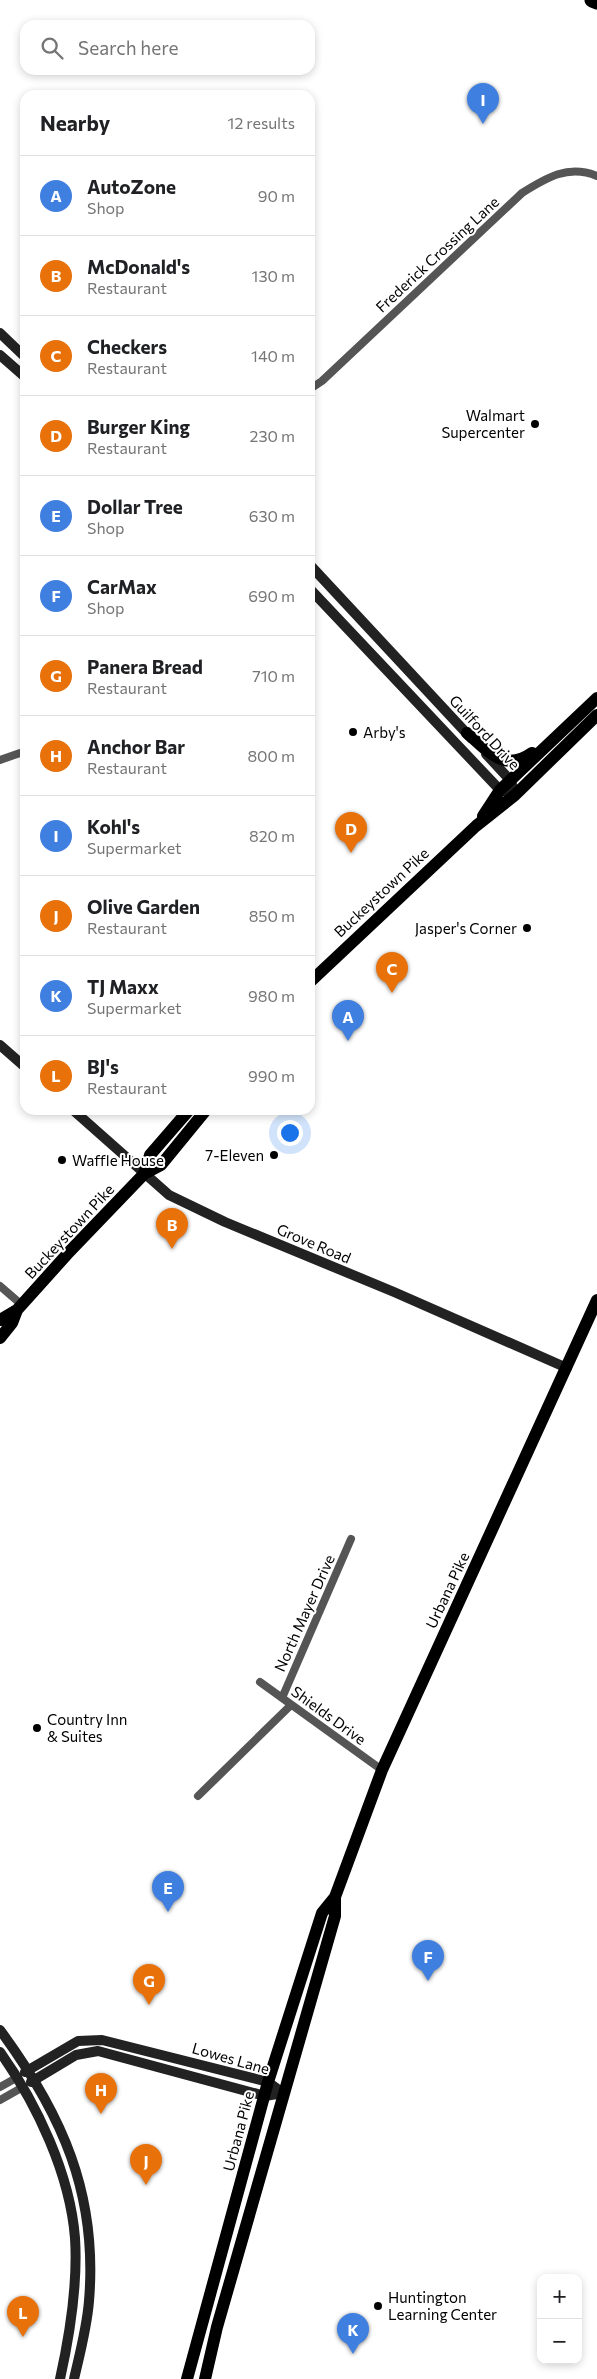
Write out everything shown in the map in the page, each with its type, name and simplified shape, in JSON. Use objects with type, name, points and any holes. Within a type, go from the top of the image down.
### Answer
[{"type":"highway","points":[[592,0],[597,2]]},
{"type":"main road","points":[[0,333],[20,352]]},
{"type":"main road","points":[[0,355],[20,373]]},
{"type":"main road","name":"Guilford Drive","points":[[315,570],[511,781],[515,795]]},
{"type":"main road","name":"Guilford Drive","points":[[315,594],[500,790],[515,795]]},
{"type":"main road","name":"Buckeystown Pike","points":[[476,826],[500,790],[597,698]]},
{"type":"main road","name":"Buckeystown Pike","points":[[315,977],[476,826],[515,795],[597,715]]},
{"type":"main road","points":[[466,733],[492,754],[508,762],[525,758],[559,734]]},
{"type":"main road","points":[[0,1045],[20,1063]]},
{"type":"main road","name":"Grove Road","points":[[79,1115],[169,1195],[219,1219],[567,1368]]},
{"type":"main road","name":"Buckeystown Pike","points":[[144,1174],[150,1155],[185,1115]]},
{"type":"main road","name":"Buckeystown Pike","points":[[0,1320],[19,1308],[144,1174],[161,1165],[202,1115]]},
{"type":"main road","name":"Urbana Pike","points":[[187,2379],[268,2082],[322,1913],[335,1897],[382,1770],[597,1300]]},
{"type":"main road","name":"Buckeystown Pike","points":[[0,1338],[12,1323],[19,1308]]},
{"type":"main road","name":"Urbana Pike","points":[[204,2379],[283,2093],[335,1916],[335,1897]]},
{"type":"main road","points":[[0,2030],[29,2069],[57,2118],[72,2156],[88,2224],[89,2301],[74,2379]]},
{"type":"main road","name":"Lowes Lane","points":[[18,2077],[78,2041],[102,2040],[268,2082],[283,2093]]},
{"type":"main road","name":"Lowes Lane","points":[[23,2087],[76,2055],[98,2051],[265,2096],[283,2093]]},
{"type":"main road","points":[[0,2052],[18,2077],[59,2165],[75,2238],[73,2300],[68,2345],[60,2379]]},
{"type":"street","name":"Frederick Crossing Lane","points":[[315,386],[522,193],[549,176],[566,172],[588,172],[597,176]]},
{"type":"street","points":[[0,760],[20,753]]},
{"type":"street","points":[[0,1286],[19,1308]]},
{"type":"street","name":"North Mayer Drive","points":[[282,1698],[351,1539]]},
{"type":"street","name":"Shields Drive","points":[[260,1682],[382,1770]]},
{"type":"street","points":[[198,1796],[291,1705]]},
{"type":"street","name":"Lowes Lane","points":[[0,2087],[18,2077]]},
{"type":"street","name":"Lowes Lane","points":[[0,2100],[23,2087]]},
{"type":"place","name":"Kohl's","points":[[483,124]]},
{"type":"place","name":"Walmart Supercenter","points":[[535,424]]},
{"type":"place","name":"Arby's","points":[[353,732]]},
{"type":"place","name":"Burger King","points":[[351,853]]},
{"type":"place","name":"Jasper's Corner","points":[[527,928]]},
{"type":"place","name":"Checkers","points":[[392,993]]},
{"type":"place","name":"AutoZone","points":[[348,1041]]},
{"type":"place","name":"7-Eleven","points":[[274,1155]]},
{"type":"place","name":"Waffle House","points":[[62,1160]]},
{"type":"place","name":"McDonald's","points":[[172,1249]]},
{"type":"place","name":"Country Inn & Suites","points":[[37,1728]]},
{"type":"place","name":"Dollar Tree","points":[[168,1912]]},
{"type":"place","name":"CarMax","points":[[428,1981]]},
{"type":"place","name":"Panera Bread","points":[[149,2005]]},
{"type":"place","name":"Anchor Bar","points":[[101,2114]]},
{"type":"place","name":"Olive Garden","points":[[146,2185]]},
{"type":"place","name":"Huntington Learning Center","points":[[378,2306]]},
{"type":"place","name":"BJ's","points":[[23,2337]]},
{"type":"place","name":"TJ Maxx","points":[[353,2354]]}]
